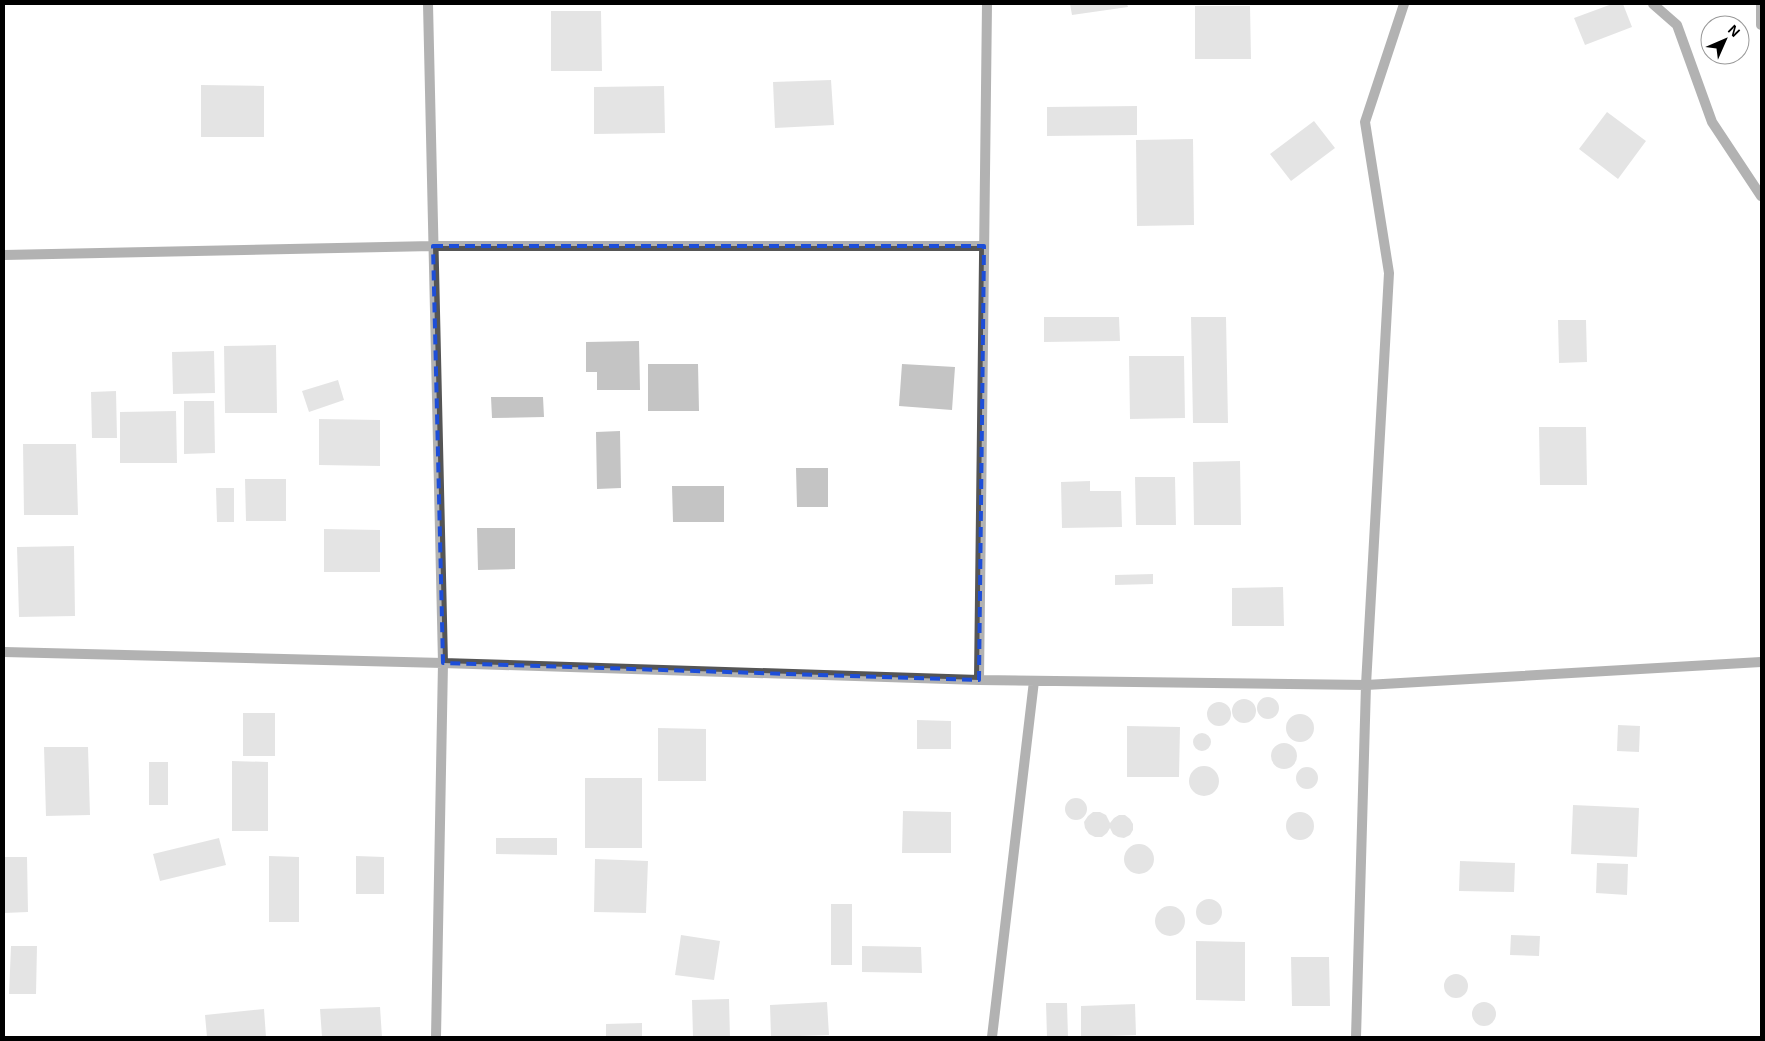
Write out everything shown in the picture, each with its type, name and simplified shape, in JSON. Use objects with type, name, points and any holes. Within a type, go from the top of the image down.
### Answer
[{"type":"street","points":[[428,4],[443,663],[436,1037]]},
{"type":"street","points":[[979,680],[987,4]]},
{"type":"street","points":[[1356,1037],[1366,686],[1389,273],[1365,122],[1404,4]]},
{"type":"street","points":[[1653,4],[1677,25],[1712,122],[1761,196]]},
{"type":"street","points":[[1761,4],[1761,25]]},
{"type":"street","points":[[4,255],[433,246],[984,246]]},
{"type":"street","points":[[4,652],[443,663],[979,680],[1366,686],[1761,662]]},
{"type":"street","points":[[992,1037],[1034,680]]},
{"type":"highlighted area","points":[[433,246],[984,246],[979,680],[443,663]]},
{"type":"building","points":[[1070,4],[1127,4],[1128,7],[1072,15]]},
{"type":"building","points":[[1612,4],[1623,4],[1632,27],[1585,45],[1574,18]]},
{"type":"building","points":[[1195,6],[1250,6],[1251,59],[1195,59]]},
{"type":"building","points":[[551,11],[601,11],[602,71],[551,71]]},
{"type":"building","points":[[831,80],[834,125],[775,128],[773,82]]},
{"type":"building","points":[[201,85],[264,86],[264,137],[201,137]]},
{"type":"building","points":[[664,86],[665,133],[594,134],[594,87]]},
{"type":"building","points":[[1137,106],[1137,135],[1047,136],[1047,107]]},
{"type":"building","points":[[1607,112],[1646,141],[1618,179],[1579,149]]},
{"type":"building","points":[[1314,121],[1335,148],[1291,181],[1270,154]]},
{"type":"building","points":[[1193,139],[1194,225],[1137,226],[1136,140]]},
{"type":"building","points":[[1044,317],[1119,317],[1120,341],[1044,342]]},
{"type":"building","points":[[1191,317],[1226,317],[1228,423],[1193,423]]},
{"type":"building","points":[[1558,320],[1586,320],[1587,362],[1559,363]]},
{"type":"building","points":[[639,341],[640,390],[597,390],[597,372],[586,372],[586,342]]},
{"type":"building","points":[[276,345],[277,413],[225,413],[224,346]]},
{"type":"building","points":[[214,351],[215,393],[173,394],[172,352]]},
{"type":"building","points":[[1129,356],[1184,356],[1185,418],[1130,419]]},
{"type":"building","points":[[648,364],[698,364],[699,411],[648,411]]},
{"type":"building","points":[[902,364],[955,367],[952,410],[899,406]]},
{"type":"building","points":[[338,380],[344,400],[309,412],[302,391]]},
{"type":"building","points":[[116,391],[117,438],[92,438],[91,392]]},
{"type":"building","points":[[491,397],[543,397],[544,417],[492,418]]},
{"type":"building","points":[[184,401],[214,401],[215,453],[184,454]]},
{"type":"building","points":[[176,411],[177,463],[120,463],[120,412]]},
{"type":"building","points":[[319,419],[380,420],[380,466],[319,465]]},
{"type":"building","points":[[1539,427],[1586,427],[1587,485],[1540,485]]},
{"type":"building","points":[[620,431],[621,488],[597,489],[596,432]]},
{"type":"building","points":[[23,444],[76,444],[78,515],[24,515]]},
{"type":"building","points":[[1240,461],[1241,525],[1194,525],[1193,462]]},
{"type":"building","points":[[796,468],[828,468],[828,507],[797,507]]},
{"type":"building","points":[[1135,477],[1175,477],[1176,525],[1136,525]]},
{"type":"building","points":[[245,479],[286,479],[286,521],[246,521]]},
{"type":"building","points":[[1090,481],[1090,491],[1121,491],[1122,527],[1062,528],[1061,482]]},
{"type":"building","points":[[672,486],[724,486],[724,522],[673,522]]},
{"type":"building","points":[[216,488],[234,488],[234,522],[217,522]]},
{"type":"building","points":[[477,528],[515,528],[515,569],[478,570]]},
{"type":"building","points":[[324,529],[380,530],[380,572],[324,572]]},
{"type":"building","points":[[74,546],[75,616],[19,617],[17,547]]},
{"type":"building","points":[[1153,574],[1153,584],[1115,585],[1115,575]]},
{"type":"building","points":[[1283,587],[1284,626],[1232,626],[1232,588]]},
{"type":"building","points":[[1268,697],[1276,700],[1279,708],[1276,716],[1268,719],[1260,716],[1257,708],[1260,700]]},
{"type":"building","points":[[1244,699],[1253,702],[1256,711],[1253,720],[1244,723],[1235,720],[1232,711],[1235,702]]},
{"type":"building","points":[[1219,702],[1224,703],[1230,709],[1230,719],[1224,725],[1219,726],[1214,725],[1208,719],[1207,714],[1208,709],[1214,703]]},
{"type":"building","points":[[243,713],[275,713],[275,756],[243,756]]},
{"type":"building","points":[[1300,714],[1310,718],[1314,728],[1310,738],[1300,742],[1290,738],[1286,728],[1290,718]]},
{"type":"building","points":[[917,720],[951,721],[951,749],[917,749]]},
{"type":"building","points":[[1618,725],[1640,726],[1639,752],[1617,751]]},
{"type":"building","points":[[1127,726],[1180,727],[1179,777],[1127,777]]},
{"type":"building","points":[[658,728],[706,729],[706,781],[658,781]]},
{"type":"building","points":[[1198,733],[1206,733],[1211,738],[1209,749],[1198,751],[1193,746],[1193,738]]},
{"type":"building","points":[[1284,743],[1293,747],[1297,756],[1293,765],[1284,769],[1275,765],[1271,756],[1275,747]]},
{"type":"building","points":[[44,747],[88,747],[90,815],[46,816]]},
{"type":"building","points":[[232,761],[268,762],[268,831],[232,831]]},
{"type":"building","points":[[149,762],[168,762],[168,805],[149,805]]},
{"type":"building","points":[[1204,766],[1215,770],[1219,781],[1215,792],[1204,796],[1193,792],[1189,781],[1193,770]]},
{"type":"building","points":[[1307,767],[1315,770],[1318,778],[1315,786],[1307,789],[1299,786],[1296,778],[1299,770]]},
{"type":"building","points":[[585,778],[642,778],[642,848],[585,848]]},
{"type":"building","points":[[1076,798],[1084,801],[1087,809],[1084,817],[1076,820],[1068,817],[1065,809],[1068,801]]},
{"type":"building","points":[[1573,805],[1639,808],[1637,857],[1571,854]]},
{"type":"building","points":[[903,811],[951,812],[951,853],[902,853]]},
{"type":"building","points":[[1093,812],[1100,812],[1106,815],[1110,823],[1119,815],[1125,815],[1133,824],[1133,830],[1130,835],[1124,838],[1113,834],[1110,828],[1102,837],[1095,837],[1089,834],[1084,822]]},
{"type":"building","points":[[1300,812],[1310,816],[1314,826],[1310,836],[1300,840],[1290,836],[1286,826],[1290,816]]},
{"type":"building","points":[[219,838],[226,865],[160,881],[153,854]]},
{"type":"building","points":[[496,838],[557,838],[557,855],[496,854]]},
{"type":"building","points":[[1139,844],[1150,848],[1154,859],[1150,870],[1139,874],[1128,870],[1124,859],[1128,848]]},
{"type":"building","points":[[269,856],[299,857],[299,922],[269,922]]},
{"type":"building","points":[[356,856],[384,857],[384,894],[356,894]]},
{"type":"building","points":[[4,857],[27,857],[28,912],[4,913]]},
{"type":"building","points":[[595,859],[648,861],[646,913],[594,912]]},
{"type":"building","points":[[1460,861],[1515,863],[1514,892],[1459,891]]},
{"type":"building","points":[[1597,863],[1628,864],[1627,895],[1596,893]]},
{"type":"building","points":[[1209,899],[1219,902],[1222,912],[1219,922],[1209,925],[1199,922],[1196,912],[1199,902]]},
{"type":"building","points":[[831,904],[852,904],[852,965],[831,965]]},
{"type":"building","points":[[1170,906],[1181,910],[1185,921],[1181,932],[1170,936],[1159,932],[1155,921],[1159,910]]},
{"type":"building","points":[[681,935],[720,941],[714,980],[675,975]]},
{"type":"building","points":[[1511,935],[1540,936],[1539,956],[1510,955]]},
{"type":"building","points":[[1196,941],[1245,942],[1245,1001],[1196,1000]]},
{"type":"building","points":[[11,946],[37,946],[36,994],[9,994]]},
{"type":"building","points":[[862,946],[921,947],[922,973],[862,972]]},
{"type":"building","points":[[1291,957],[1329,957],[1330,1006],[1292,1006]]},
{"type":"building","points":[[1451,974],[1461,974],[1468,981],[1468,991],[1461,998],[1451,998],[1444,991],[1444,981]]},
{"type":"building","points":[[729,999],[730,1037],[693,1037],[692,1000]]},
{"type":"building","points":[[827,1002],[829,1035],[771,1037],[770,1005]]},
{"type":"building","points":[[1479,1002],[1489,1002],[1496,1009],[1496,1019],[1489,1026],[1479,1026],[1472,1019],[1472,1009]]},
{"type":"building","points":[[1046,1003],[1067,1003],[1068,1037],[1047,1037]]},
{"type":"building","points":[[1135,1004],[1136,1035],[1081,1037],[1081,1006]]},
{"type":"building","points":[[380,1007],[382,1037],[322,1037],[320,1009]]},
{"type":"building","points":[[264,1009],[266,1037],[207,1037],[205,1015]]},
{"type":"building","points":[[642,1023],[642,1037],[606,1037],[606,1024]]}]
